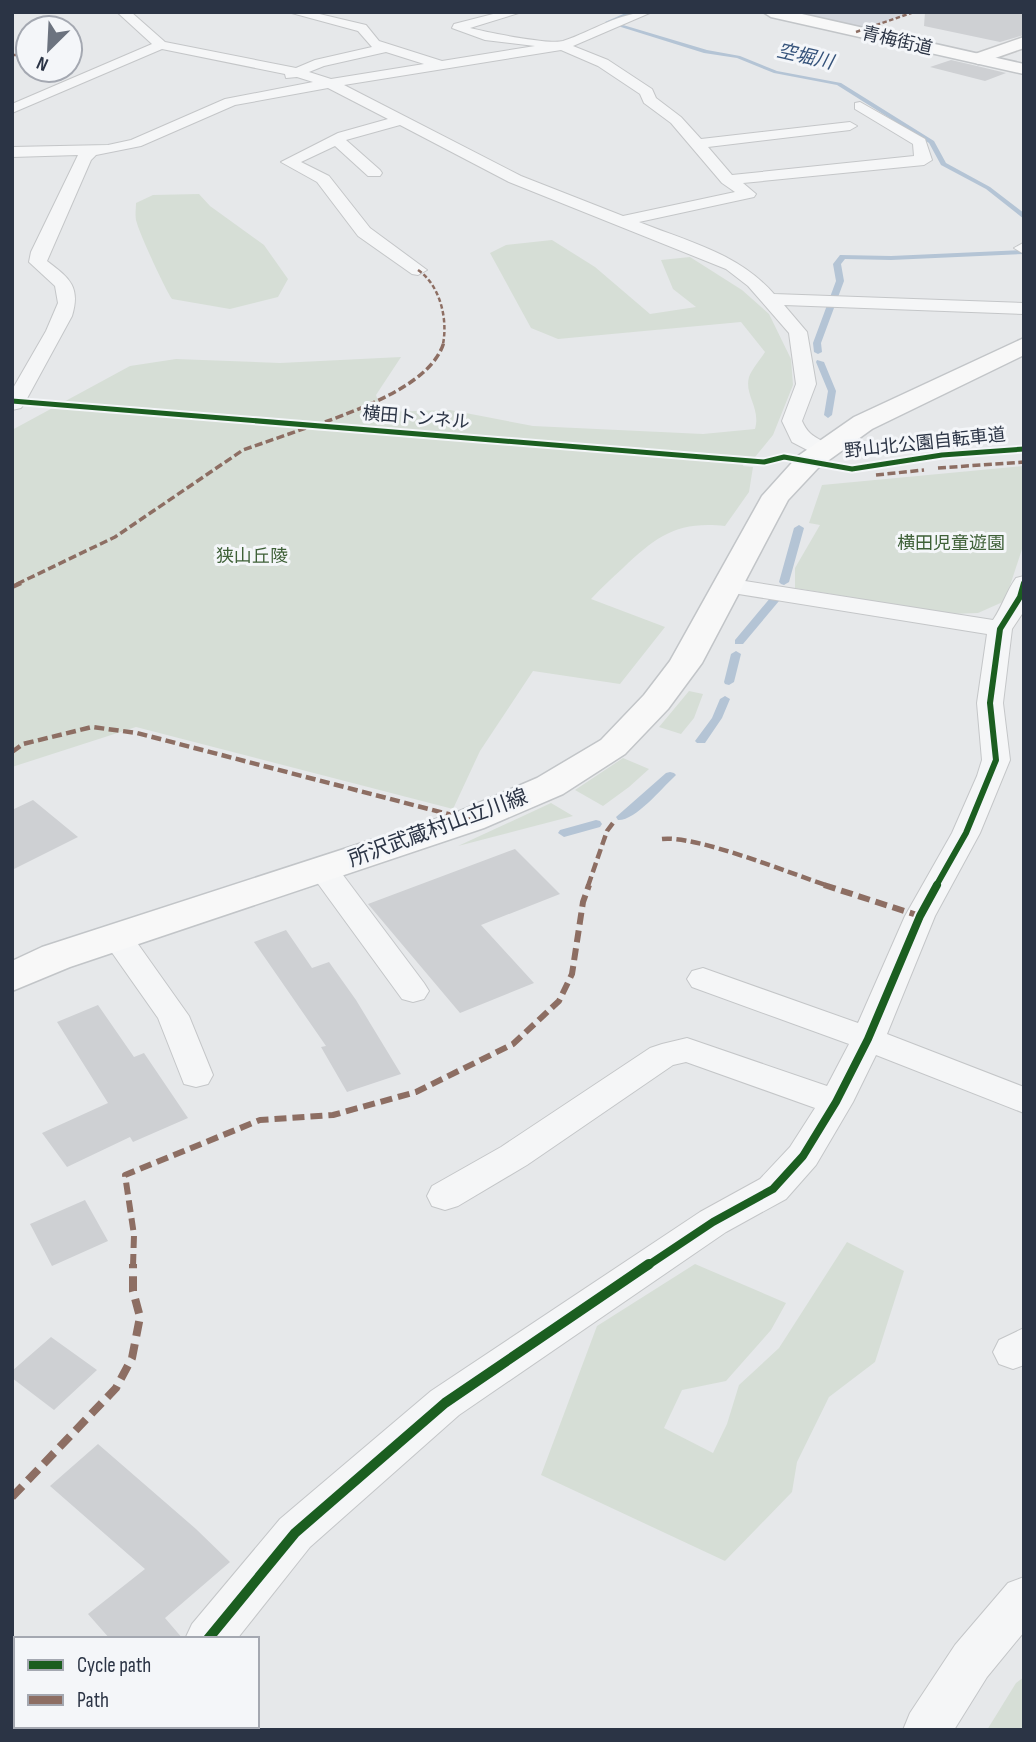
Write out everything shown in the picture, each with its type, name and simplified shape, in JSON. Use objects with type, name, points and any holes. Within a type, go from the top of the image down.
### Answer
[{"type":"main road","name":"青梅街道","points":[[771,12],[1024,69]]},
{"type":"main road","points":[[978,59],[1024,42]]},
{"type":"main road","name":"所沢武蔵村山立川線","points":[[12,977],[56,957],[471,820],[550,786],[613,747],[656,702],[685,663],[776,496],[822,450],[863,423],[1024,345]]},
{"type":"street","points":[[123,12],[161,45],[295,72],[331,84],[515,179],[732,265],[771,299],[798,332],[806,373],[804,394],[792,421],[794,431],[799,438],[822,450]]},
{"type":"street","points":[[293,12],[362,28],[374,44],[441,65]]},
{"type":"street","points":[[516,12],[458,28],[485,36],[562,46],[603,62],[647,92],[649,100],[676,120],[728,180],[748,194],[623,221]]},
{"type":"street","points":[[12,152],[90,152],[136,143],[230,102],[562,46],[646,12]]},
{"type":"street","points":[[12,109],[161,45]]},
{"type":"street","points":[[254,96],[295,72],[320,63],[387,48]]},
{"type":"street","points":[[728,180],[924,160],[920,142],[860,106]]},
{"type":"street","points":[[402,120],[336,139],[289,162],[323,179],[363,232],[418,270]]},
{"type":"street","points":[[699,144],[850,126]]},
{"type":"street","points":[[336,139],[374,173]]},
{"type":"street","points":[[14,404],[33,368],[47,351],[68,307],[67,293],[57,277],[38,262],[40,251],[84,158],[90,152]]},
{"type":"street","points":[[771,299],[1024,309]]},
{"type":"street","points":[[210,1637],[295,1533],[445,1403],[713,1222],[773,1189],[803,1156],[836,1102],[868,1039],[920,916],[966,833],[991,776],[996,760],[990,703],[1000,629],[1020,597],[1024,583]]},
{"type":"street","points":[[726,585],[1000,629]]},
{"type":"street","points":[[323,870],[414,991]]},
{"type":"street","points":[[117,937],[173,1016],[197,1075]]},
{"type":"street","points":[[703,979],[868,1039],[1024,1101]]},
{"type":"street","points":[[445,1196],[514,1156],[662,1056],[687,1050],[836,1102]]},
{"type":"street","points":[[927,1730],[971,1661],[1024,1598]]},
{"type":"shaded area","points":[[784,12],[913,12],[861,30]]},
{"type":"green space","points":[[199,194],[210,206],[264,245],[288,279],[278,297],[230,309],[172,299],[138,227],[136,203],[153,195]]},
{"type":"green space","name":"狭山丘陵","points":[[552,240],[595,267],[650,314],[696,307],[673,289],[661,260],[690,257],[742,290],[769,314],[791,359],[793,385],[773,435],[755,457],[745,457],[743,466],[753,467],[749,492],[725,526],[694,526],[669,533],[635,557],[591,599],[665,627],[620,684],[533,671],[480,751],[453,809],[136,727],[12,767],[12,430],[130,366],[176,359],[280,363],[401,357],[376,395],[382,412],[450,410],[533,426],[703,434],[755,429],[756,415],[748,384],[750,374],[765,352],[741,322],[558,339],[531,328],[490,253],[506,245]]},
{"type":"green space","name":"横田児童遊園","points":[[1024,466],[1024,543],[1005,601],[978,613],[951,614],[795,588],[795,568],[820,525],[809,523],[822,485]]},
{"type":"green space","points":[[689,691],[703,694],[694,718],[681,734],[659,727]]},
{"type":"green space","points":[[623,758],[649,769],[603,806],[575,790]]},
{"type":"green space","points":[[551,803],[573,816],[458,846]]},
{"type":"green space","points":[[847,1242],[904,1271],[875,1362],[829,1397],[797,1462],[792,1492],[725,1561],[541,1475],[597,1326],[695,1264],[786,1303],[771,1330],[726,1381],[682,1390],[664,1428],[713,1453],[727,1424],[739,1385],[779,1348]]},
{"type":"green space","points":[[1024,1677],[1024,1730],[987,1730],[1016,1683]]},
{"type":"building","points":[[925,12],[1024,12],[1024,35],[1000,42],[924,26]]},
{"type":"building","points":[[951,60],[1006,73],[985,81],[930,67]]},
{"type":"building","points":[[33,800],[78,837],[12,870],[12,810]]},
{"type":"building","points":[[515,849],[560,894],[481,925],[534,983],[460,1013],[368,904]]},
{"type":"building","points":[[286,930],[312,968],[329,962],[356,1000],[401,1074],[347,1092],[321,1047],[326,1046],[254,942]]},
{"type":"building","points":[[98,1005],[134,1057],[144,1053],[188,1118],[133,1142],[130,1137],[67,1167],[42,1133],[108,1103],[57,1022]]},
{"type":"building","points":[[85,1200],[108,1241],[52,1266],[30,1224]]},
{"type":"building","points":[[51,1337],[97,1370],[54,1410],[12,1378],[12,1371]]},
{"type":"building","points":[[98,1444],[230,1562],[165,1618],[181,1637],[108,1637],[88,1614],[145,1569],[50,1486]]},
{"type":"waterway","name":"空堀川","points":[[633,12],[608,22],[706,52],[738,57],[776,72],[839,84],[932,142],[943,164],[988,188],[1024,217]]},
{"type":"waterway","name":"空堀川","points":[[818,352],[817,343],[840,281],[837,264],[843,257],[891,258],[1024,252]]},
{"type":"waterway","name":"空堀川","points":[[820,362],[832,391],[828,415]]},
{"type":"waterway","name":"空堀川","points":[[784,582],[799,528]]},
{"type":"waterway","name":"空堀川","points":[[739,642],[775,599]]},
{"type":"waterway","name":"空堀川","points":[[729,682],[736,654]]},
{"type":"waterway","name":"空堀川","points":[[701,741],[717,718],[725,699]]},
{"type":"waterway","name":"空堀川","points":[[622,817],[670,775]]},
{"type":"waterway","name":"空堀川","points":[[564,833],[596,824]]},
{"type":"marked path","points":[[856,32],[914,12]]},
{"type":"marked path","points":[[325,422],[408,384],[434,361],[442,348],[445,332],[440,301],[426,276],[418,270]]},
{"type":"marked path","points":[[12,587],[115,537],[243,450],[306,428]]},
{"type":"marked path","points":[[938,468],[1024,462]]},
{"type":"marked path","points":[[876,475],[924,470]]},
{"type":"marked path","points":[[12,752],[23,744],[92,727],[137,733],[471,820]]},
{"type":"marked path","points":[[12,1497],[116,1388],[132,1358],[140,1317],[133,1291],[134,1235],[125,1175],[260,1120],[333,1115],[416,1092],[513,1044],[559,1001],[572,974],[583,902],[607,831],[613,823]]},
{"type":"marked path","points":[[662,839],[672,838],[715,849],[920,916]]},
{"type":"cycle path","name":"横田トンネル","points":[[12,401],[764,462],[784,457],[852,469],[942,455],[1024,449]]},
{"type":"cycle path","points":[[210,1637],[295,1533],[445,1403],[713,1222],[773,1189],[803,1156],[836,1102],[868,1039],[920,916],[966,833],[991,776],[996,760],[990,703],[1000,629],[1020,597],[1024,583]]}]
